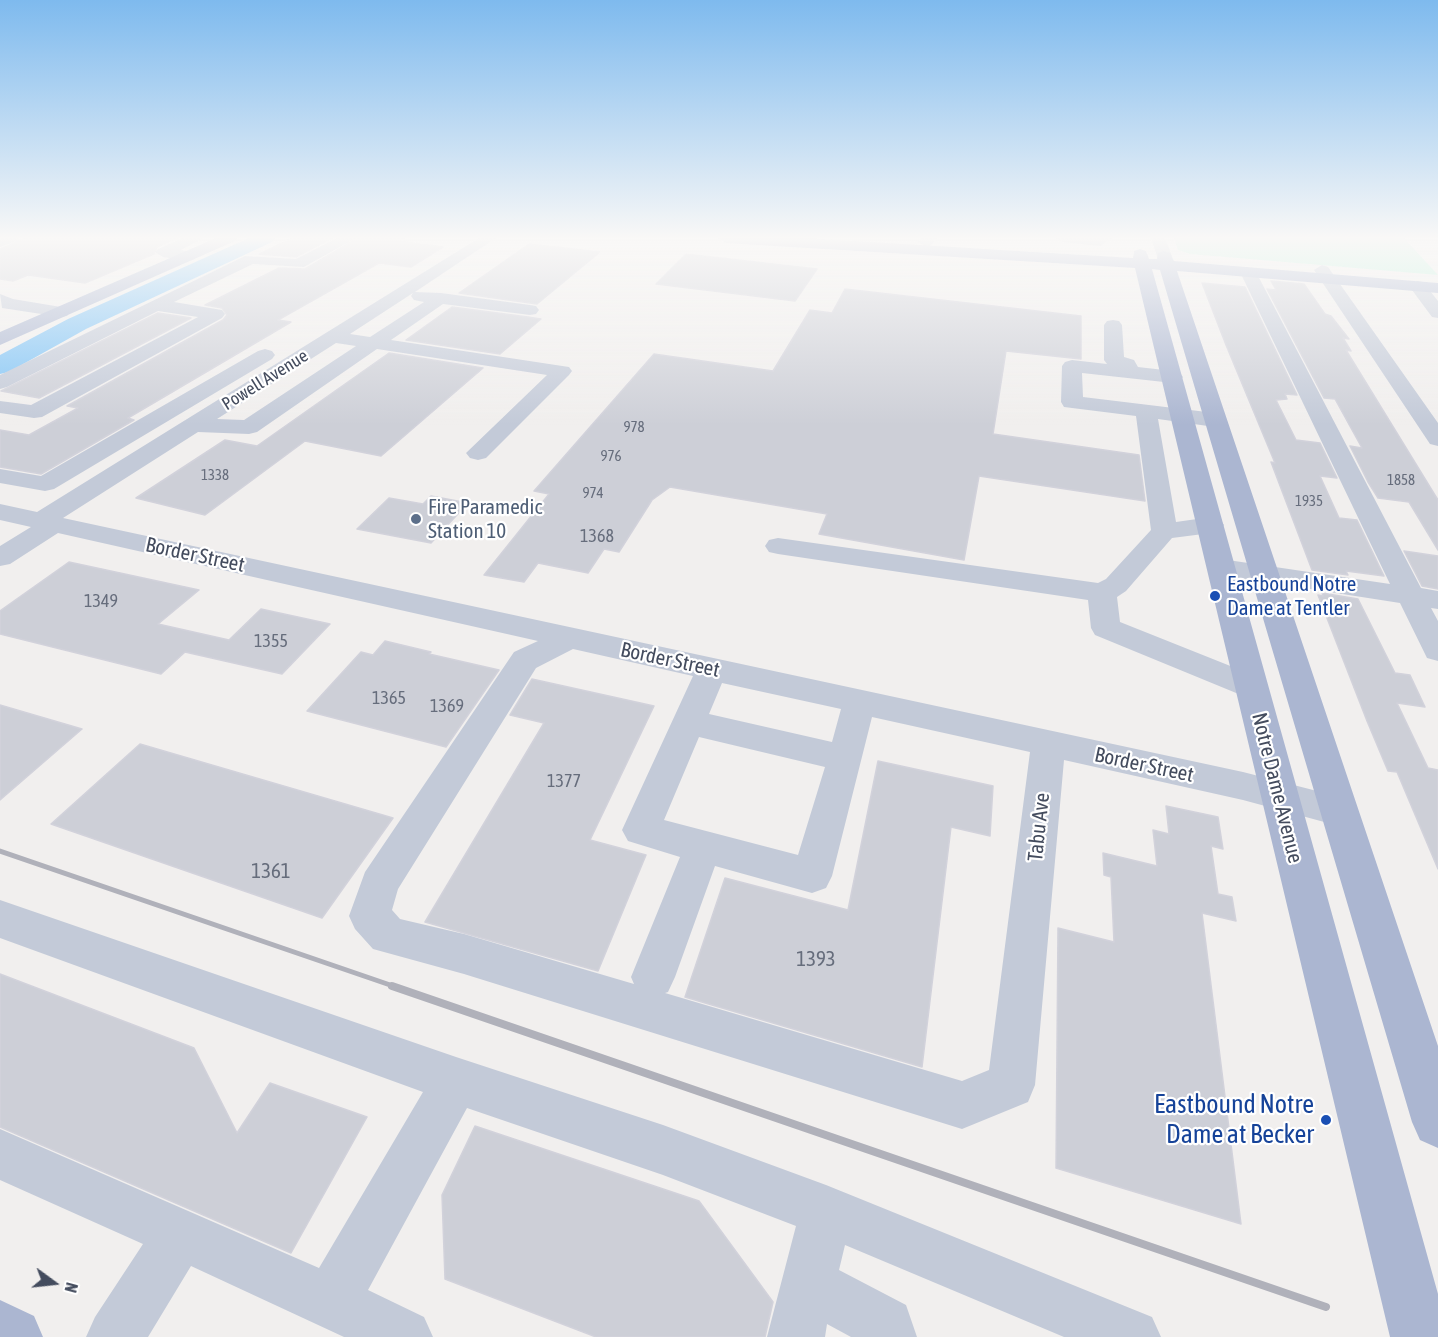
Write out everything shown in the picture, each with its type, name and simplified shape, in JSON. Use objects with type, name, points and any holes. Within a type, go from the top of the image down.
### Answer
[{"type":"main road","points":[[0,339],[88,300]]},
{"type":"main road","name":"Notre Dame Avenue","points":[[1159,300],[1173,377],[1199,418],[1211,525],[1221,567],[1420,1337]]},
{"type":"main road","name":"Notre Dame Avenue","points":[[1164,300],[1199,418],[1265,573],[1438,1122]]},
{"type":"main road","points":[[0,1330],[14,1337]]},
{"type":"street","points":[[2,300],[8,304],[61,312]]},
{"type":"street","points":[[0,383],[166,300]]},
{"type":"street","name":"Powell Avenue","points":[[0,558],[144,456],[330,339],[386,300]]},
{"type":"street","points":[[193,425],[249,427],[437,300]]},
{"type":"street","points":[[459,300],[530,310]]},
{"type":"street","points":[[1261,300],[1438,651]]},
{"type":"street","points":[[1343,300],[1430,418],[1438,439]]},
{"type":"street","points":[[1428,300],[1438,314]]},
{"type":"street","points":[[0,407],[34,412],[216,314],[156,305]]},
{"type":"street","points":[[338,311],[408,320]]},
{"type":"street","points":[[0,322],[28,327]]},
{"type":"street","points":[[1113,325],[1114,360],[1127,364],[1129,373]]},
{"type":"street","points":[[0,476],[45,484],[297,337],[374,343],[562,371],[478,453]]},
{"type":"street","points":[[302,356],[345,363]]},
{"type":"street","points":[[1173,377],[1072,366],[1072,402],[1199,418]]},
{"type":"street","points":[[243,368],[276,373]]},
{"type":"street","points":[[242,394],[287,402]]},
{"type":"street","points":[[184,403],[220,408]]},
{"type":"street","points":[[1146,412],[1164,531]]},
{"type":"street","points":[[104,449],[144,456]]},
{"type":"street","name":"Border Street","points":[[0,512],[1279,795],[1339,811]]},
{"type":"street","points":[[778,546],[1102,593],[1116,585],[1164,531],[1211,525]]},
{"type":"street","points":[[1221,567],[1438,600]]},
{"type":"street","points":[[1102,593],[1106,628],[1252,687]]},
{"type":"street","name":"Tabu Ave","points":[[570,638],[525,660],[379,884],[370,916],[388,935],[464,954],[962,1105],[1011,1085],[1048,744]]},
{"type":"street","points":[[712,669],[641,830],[812,876],[859,702]]},
{"type":"street","points":[[689,722],[845,758]]},
{"type":"street","points":[[653,977],[703,848]]},
{"type":"street","points":[[0,919],[456,1081],[663,1150],[826,1211],[1132,1337]]},
{"type":"street","points":[[331,1301],[456,1081]]},
{"type":"street","points":[[0,1154],[331,1301],[404,1337]]},
{"type":"street","points":[[796,1337],[826,1211]]},
{"type":"street","points":[[115,1337],[180,1235]]},
{"type":"street","points":[[809,1284],[886,1325],[888,1337]]},
{"type":"building","points":[[214,300],[313,300],[278,320],[291,322],[128,418],[134,420],[41,474],[0,467],[0,430],[29,435],[78,408],[67,406],[223,320],[227,315],[222,308],[205,305]]},
{"type":"building","points":[[511,300],[541,300],[537,304]]},
{"type":"building","points":[[839,300],[945,300],[1081,316],[1081,359],[1006,351],[993,434],[1139,455],[1145,501],[979,476],[964,560],[819,534],[827,514],[670,487],[652,500],[619,552],[604,549],[588,573],[538,563],[524,582],[484,575],[549,494],[534,491],[654,354],[773,371],[810,310],[832,313]]},
{"type":"building","points":[[1209,300],[1251,300],[1297,395],[1285,394],[1287,399],[1276,400],[1296,440],[1320,443],[1337,478],[1320,476],[1339,518],[1357,520],[1384,576],[1346,571],[1348,575],[1312,570],[1271,462],[1275,463]]},
{"type":"building","points":[[1273,300],[1315,300],[1349,339],[1343,338],[1351,351],[1346,350],[1438,500],[1438,550],[1409,502],[1378,498],[1350,446],[1362,448],[1335,399],[1324,398]]},
{"type":"building","points":[[452,307],[541,319],[500,354],[406,340]]},
{"type":"building","points":[[158,313],[191,318],[39,398],[1,391]]},
{"type":"building","points":[[389,353],[483,368],[381,456],[305,441],[205,515],[136,498],[225,440],[257,446]]},
{"type":"building","points":[[431,496],[468,503],[431,543],[357,529],[389,498],[423,504]]},
{"type":"building","points":[[1404,551],[1438,556],[1438,589],[1422,586]]},
{"type":"building","points":[[69,562],[199,590],[158,624],[229,640],[261,609],[330,624],[282,674],[185,652],[161,674],[0,634],[0,611]]},
{"type":"building","points":[[1322,593],[1358,599],[1395,673],[1410,675],[1425,707],[1397,703],[1428,768],[1438,770],[1438,869],[1397,772],[1388,771],[1318,595],[1323,596]]},
{"type":"building","points":[[385,641],[499,670],[446,747],[307,711],[361,652],[373,655]]},
{"type":"building","points":[[532,679],[654,706],[590,840],[646,855],[598,971],[425,922],[544,723],[510,715]]},
{"type":"building","points":[[0,705],[82,729],[0,800]]},
{"type":"building","points":[[140,744],[393,818],[322,918],[51,824]]},
{"type":"building","points":[[878,761],[993,786],[990,836],[951,827],[922,1067],[685,997],[725,878],[848,910]]},
{"type":"building","points":[[1166,806],[1218,817],[1223,849],[1211,846],[1218,894],[1232,897],[1236,921],[1202,913],[1241,1224],[1056,1168],[1058,928],[1114,942],[1111,877],[1104,875],[1103,853],[1157,866],[1153,830],[1169,834]]},
{"type":"building","points":[[0,974],[194,1048],[237,1133],[270,1083],[367,1117],[291,1253],[0,1127]]},
{"type":"building","points":[[475,1126],[699,1201],[773,1302],[765,1337],[596,1337],[445,1279],[442,1195]]},
{"type":"waterway","points":[[0,366],[77,324],[129,300]]},
{"type":"railway","points":[[0,851],[396,987]]},
{"type":"railway","points":[[392,986],[1326,1307]]},
{"type":"place","name":"Fire Paramedic Station 10","points":[[416,519]]},
{"type":"place","name":"Eastbound Notre Dame at Tentler","points":[[1215,596]]},
{"type":"place","name":"Eastbound Notre Dame at Becker","points":[[1326,1120]]}]
